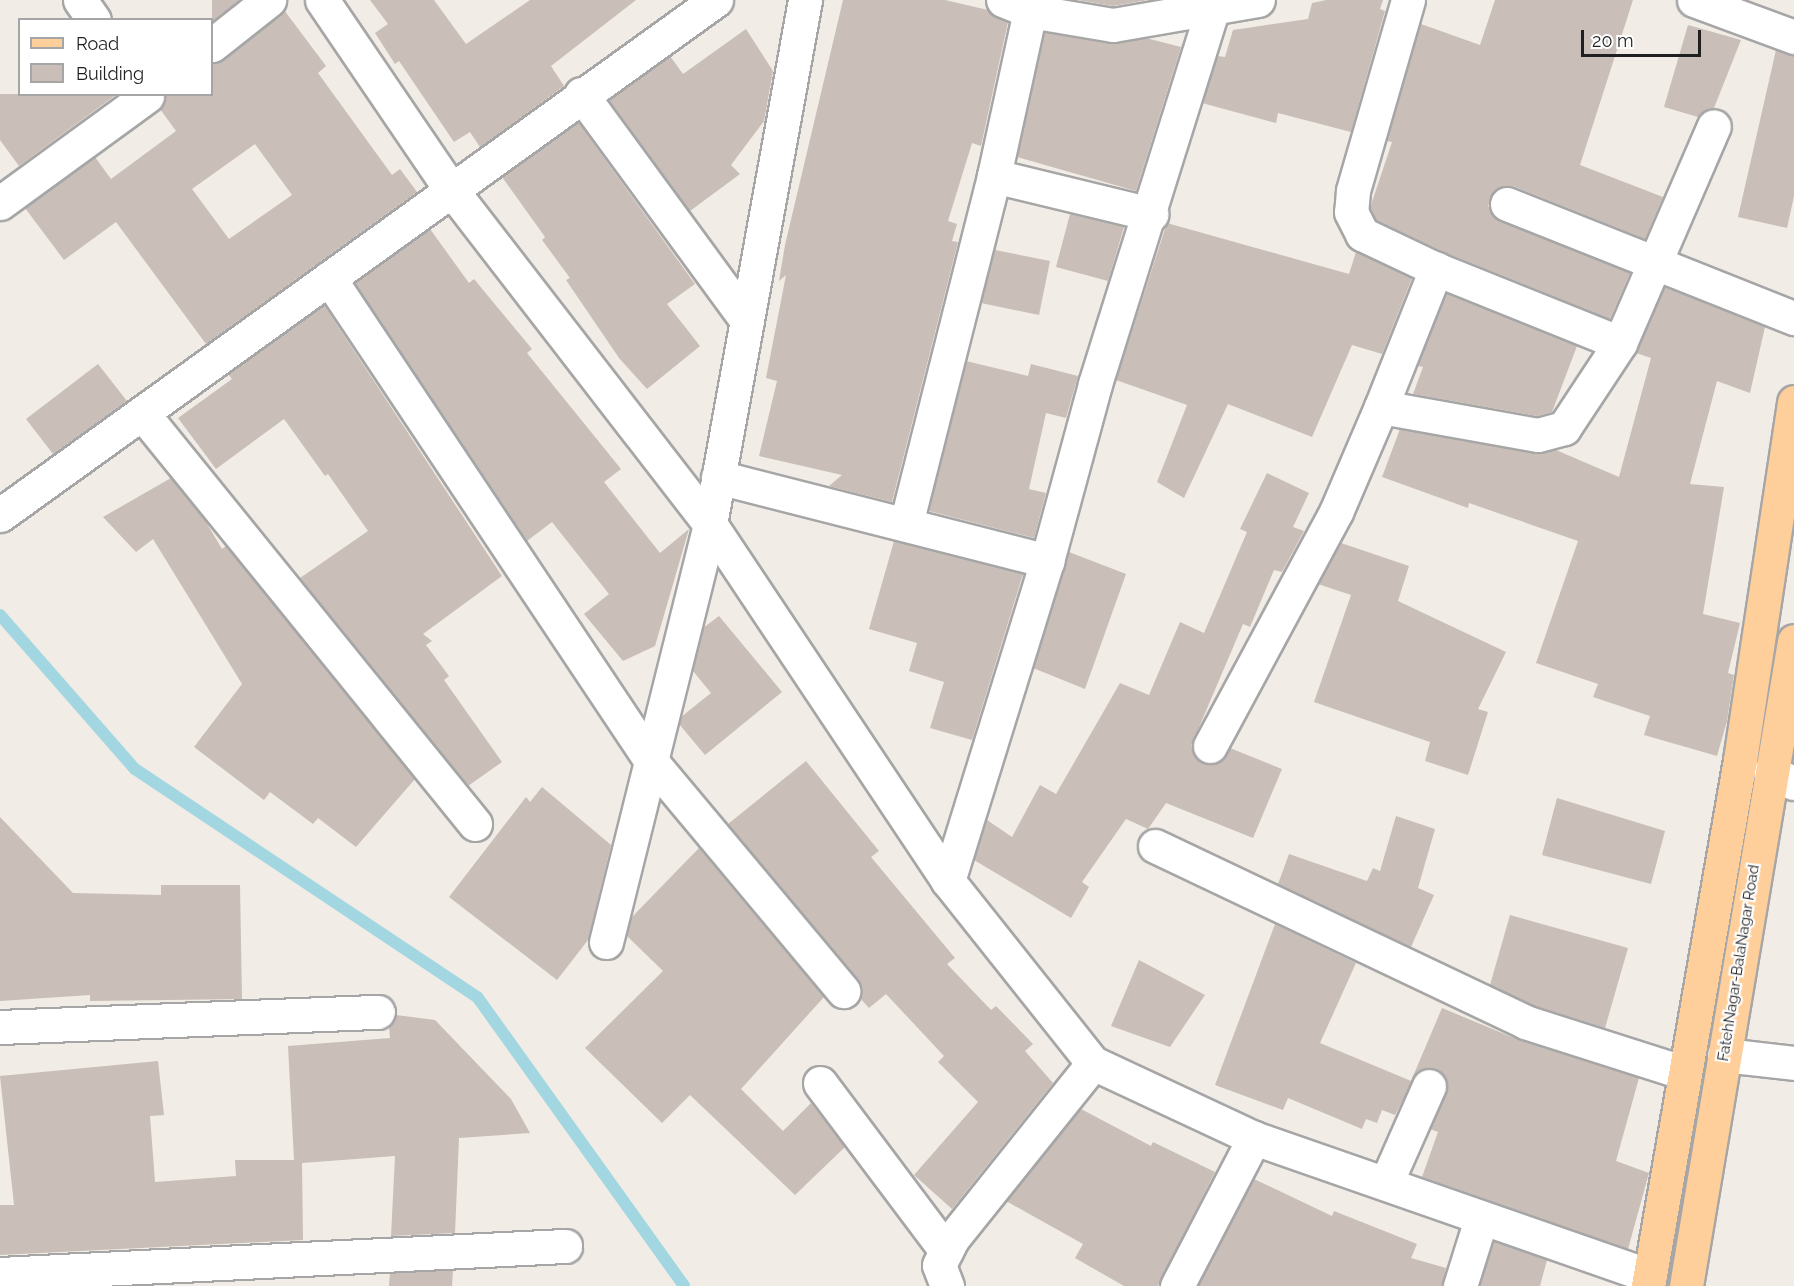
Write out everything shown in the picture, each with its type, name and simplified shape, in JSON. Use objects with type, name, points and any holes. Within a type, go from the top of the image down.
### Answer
[{"type":"main road","points":[[1649,1281],[1740,760],[1794,402]]},
{"type":"main road","name":"FatehNagar-BalaNagar Road","points":[[1692,1284],[1724,1055],[1782,777],[1794,641]]},
{"type":"street","points":[[80,0],[93,18]]},
{"type":"street","points":[[213,44],[269,0]]},
{"type":"street","points":[[322,0],[450,188],[710,525],[948,881],[1093,1063],[1254,1138],[1386,1183],[1649,1281]]},
{"type":"street","points":[[12,506],[450,188],[716,0]]},
{"type":"street","points":[[606,942],[710,525],[805,0]]},
{"type":"street","points":[[906,524],[994,176],[1016,5],[1113,25],[1214,5],[1258,0]]},
{"type":"street","points":[[1408,0],[1353,191],[1351,212],[1362,234],[1436,269],[1620,343]]},
{"type":"street","points":[[1694,0],[1794,37]]},
{"type":"street","points":[[948,881],[1047,561],[1095,384],[1151,214],[1214,5]]},
{"type":"street","points":[[581,94],[747,321]]},
{"type":"street","points":[[0,203],[146,96]]},
{"type":"street","points":[[1381,407],[1538,435],[1564,428],[1620,343],[1714,126]]},
{"type":"street","points":[[994,176],[1151,214]]},
{"type":"street","points":[[1507,204],[1794,318]]},
{"type":"street","points":[[1210,746],[1336,512],[1436,269]]},
{"type":"street","points":[[329,278],[651,761],[843,991]]},
{"type":"street","points":[[142,413],[475,824]]},
{"type":"street","points":[[718,477],[1047,561]]},
{"type":"street","points":[[1155,846],[1525,1022],[1685,1073]]},
{"type":"street","points":[[0,1027],[378,1012]]},
{"type":"street","points":[[1724,1055],[1794,1063]]},
{"type":"street","points":[[948,1286],[939,1265],[946,1251],[1093,1063]]},
{"type":"street","points":[[820,1083],[946,1251]]},
{"type":"street","points":[[1386,1183],[1429,1086]]},
{"type":"street","points":[[1177,1286],[1254,1138]]},
{"type":"street","points":[[1460,1286],[1481,1219]]},
{"type":"street","points":[[0,1274],[565,1246]]},
{"type":"building","points":[[212,0],[239,0],[213,21]]},
{"type":"building","points":[[370,0],[434,0],[466,44],[530,0],[636,0],[551,66],[564,86],[480,147],[470,132],[454,142],[399,61],[395,64],[375,33],[388,24]]},
{"type":"building","points":[[843,0],[945,0],[988,10],[1008,22],[981,146],[972,143],[948,221],[957,224],[952,241],[958,242],[892,502],[829,486],[842,475],[759,456],[777,381],[766,378],[786,275],[779,281],[785,245]]},
{"type":"building","points":[[1078,0],[1148,0],[1113,6]]},
{"type":"building","points":[[1326,0],[1383,0],[1380,9],[1385,11],[1351,132],[1278,113],[1276,123],[1202,103],[1217,56],[1225,57],[1233,30],[1308,19],[1312,3]]},
{"type":"building","points":[[1495,0],[1633,0],[1580,165],[1663,197],[1645,239],[1513,186],[1496,189],[1488,206],[1500,221],[1630,273],[1610,319],[1444,252],[1376,220],[1370,208],[1392,142],[1387,141],[1421,24],[1480,45]]},
{"type":"building","points":[[284,10],[326,66],[318,73],[392,175],[400,169],[417,192],[206,344],[116,222],[64,260],[25,208],[95,157],[111,179],[176,131],[160,109],[165,96],[213,96],[213,63],[224,60]],"holes":[[[255,144],[292,195],[229,239],[192,189]]]},
{"type":"building","points":[[1688,25],[1741,40],[1714,108],[1698,117],[1664,107]]},
{"type":"building","points":[[746,29],[773,71],[764,121],[731,165],[740,174],[690,211],[609,100],[670,56],[683,74]]},
{"type":"building","points":[[1045,32],[1110,44],[1146,38],[1181,47],[1136,191],[1017,157]]},
{"type":"building","points":[[1776,50],[1794,55],[1794,196],[1787,228],[1738,217]]},
{"type":"building","points":[[0,94],[114,96],[19,166],[0,140]]},
{"type":"building","points":[[578,122],[695,284],[667,304],[700,346],[647,389],[619,358],[566,280],[570,278],[542,240],[545,237],[502,177]]},
{"type":"building","points":[[1070,214],[1124,227],[1108,281],[1056,267]]},
{"type":"building","points":[[1167,223],[1349,274],[1356,252],[1412,278],[1382,354],[1352,345],[1312,437],[1228,404],[1184,498],[1157,482],[1187,405],[1116,380]]},
{"type":"building","points":[[430,229],[469,283],[474,279],[532,349],[527,353],[621,469],[604,482],[660,553],[689,529],[655,646],[623,661],[584,614],[609,594],[552,522],[527,541],[355,283]]},
{"type":"building","points":[[995,250],[1050,261],[1039,315],[981,303]]},
{"type":"building","points":[[1665,287],[1765,327],[1750,393],[1717,381],[1690,484],[1724,487],[1703,614],[1740,623],[1728,673],[1734,675],[1727,721],[1717,756],[1644,735],[1650,716],[1593,697],[1598,684],[1536,663],[1578,541],[1469,503],[1468,508],[1382,477],[1400,429],[1535,453],[1556,450],[1619,477],[1651,358],[1636,353]]},
{"type":"building","points":[[1446,293],[1577,346],[1552,412],[1537,416],[1413,394],[1423,367],[1418,366]]},
{"type":"building","points":[[324,305],[502,576],[423,634],[432,641],[426,645],[449,676],[444,680],[502,762],[468,786],[300,578],[368,531],[328,474],[325,476],[284,419],[216,469],[178,418],[232,379],[228,374]]},
{"type":"building","points":[[966,361],[1028,376],[1031,364],[1078,376],[1066,418],[1046,413],[1029,489],[1046,493],[1034,538],[929,511]]},
{"type":"building","points":[[98,364],[127,401],[53,454],[26,419]]},
{"type":"building","points":[[1267,473],[1309,493],[1293,527],[1304,531],[1282,572],[1274,570],[1250,627],[1243,624],[1191,746],[1202,763],[1219,762],[1230,748],[1282,769],[1253,838],[1166,803],[1148,829],[1126,819],[1082,882],[1089,887],[1071,918],[974,860],[987,820],[1012,837],[1040,785],[1056,794],[1120,683],[1149,695],[1180,622],[1204,633],[1247,532],[1240,529]]},
{"type":"building","points":[[171,478],[206,522],[222,549],[226,546],[415,779],[356,847],[318,818],[313,824],[270,792],[264,800],[194,747],[242,684],[153,539],[136,552],[103,517]]},
{"type":"building","points":[[894,541],[1023,574],[972,740],[930,728],[944,682],[909,671],[917,643],[869,629]]},
{"type":"building","points":[[1341,543],[1409,566],[1398,601],[1506,652],[1478,709],[1488,712],[1468,775],[1425,761],[1430,742],[1314,702],[1351,595],[1318,584]]},
{"type":"building","points":[[1069,552],[1126,574],[1085,689],[1033,668]]},
{"type":"building","points":[[719,616],[782,692],[705,755],[679,724],[681,717],[711,693],[693,671],[703,628]]},
{"type":"building","points":[[806,761],[879,851],[871,857],[955,958],[947,964],[991,1010],[996,1006],[1033,1044],[1025,1051],[1053,1083],[952,1209],[914,1175],[978,1102],[938,1062],[944,1056],[886,994],[869,1008],[860,998],[857,979],[728,824]]},
{"type":"building","points":[[542,787],[611,845],[588,940],[557,980],[449,897],[526,797],[530,802]]},
{"type":"building","points":[[1557,798],[1665,831],[1651,884],[1542,855]]},
{"type":"building","points":[[1396,816],[1435,829],[1418,888],[1434,895],[1411,947],[1278,884],[1289,854],[1367,881],[1373,868],[1380,871]]},
{"type":"building","points":[[0,817],[73,893],[161,895],[161,885],[240,885],[242,999],[90,1001],[90,995],[0,1001]]},
{"type":"building","points":[[699,848],[824,997],[741,1089],[783,1131],[811,1103],[845,1147],[795,1195],[690,1095],[662,1123],[585,1048],[663,971],[627,936],[631,918]]},
{"type":"building","points":[[1510,915],[1628,948],[1605,1028],[1532,1005],[1490,985]]},
{"type":"building","points":[[1275,924],[1356,963],[1320,1043],[1411,1081],[1442,1008],[1519,1040],[1639,1078],[1616,1161],[1649,1173],[1628,1249],[1422,1177],[1438,1132],[1430,1129],[1448,1085],[1436,1069],[1418,1071],[1395,1115],[1382,1110],[1377,1123],[1366,1119],[1362,1129],[1288,1098],[1283,1110],[1215,1085]]},
{"type":"building","points":[[1139,960],[1205,995],[1170,1047],[1111,1026]]},
{"type":"building","points":[[396,1015],[435,1020],[511,1099],[530,1133],[459,1138],[455,1233],[391,1236],[395,1156],[302,1163],[303,1240],[0,1255],[0,1205],[14,1205],[0,1076],[158,1061],[164,1115],[150,1116],[155,1182],[236,1176],[235,1160],[294,1160],[288,1046],[390,1038],[389,1026]]},
{"type":"building","points":[[1081,1109],[1151,1146],[1153,1142],[1215,1172],[1158,1286],[1124,1286],[1075,1258],[1083,1244],[1006,1201]]},
{"type":"building","points":[[1254,1179],[1332,1216],[1334,1211],[1417,1244],[1411,1258],[1446,1268],[1442,1286],[1198,1286]]},
{"type":"building","points":[[1494,1241],[1547,1260],[1540,1286],[1480,1286]]},
{"type":"building","points":[[453,1270],[452,1286],[389,1286],[390,1273]]},
{"type":"waterway","points":[[0,615],[135,769],[478,998],[684,1286]]}]
